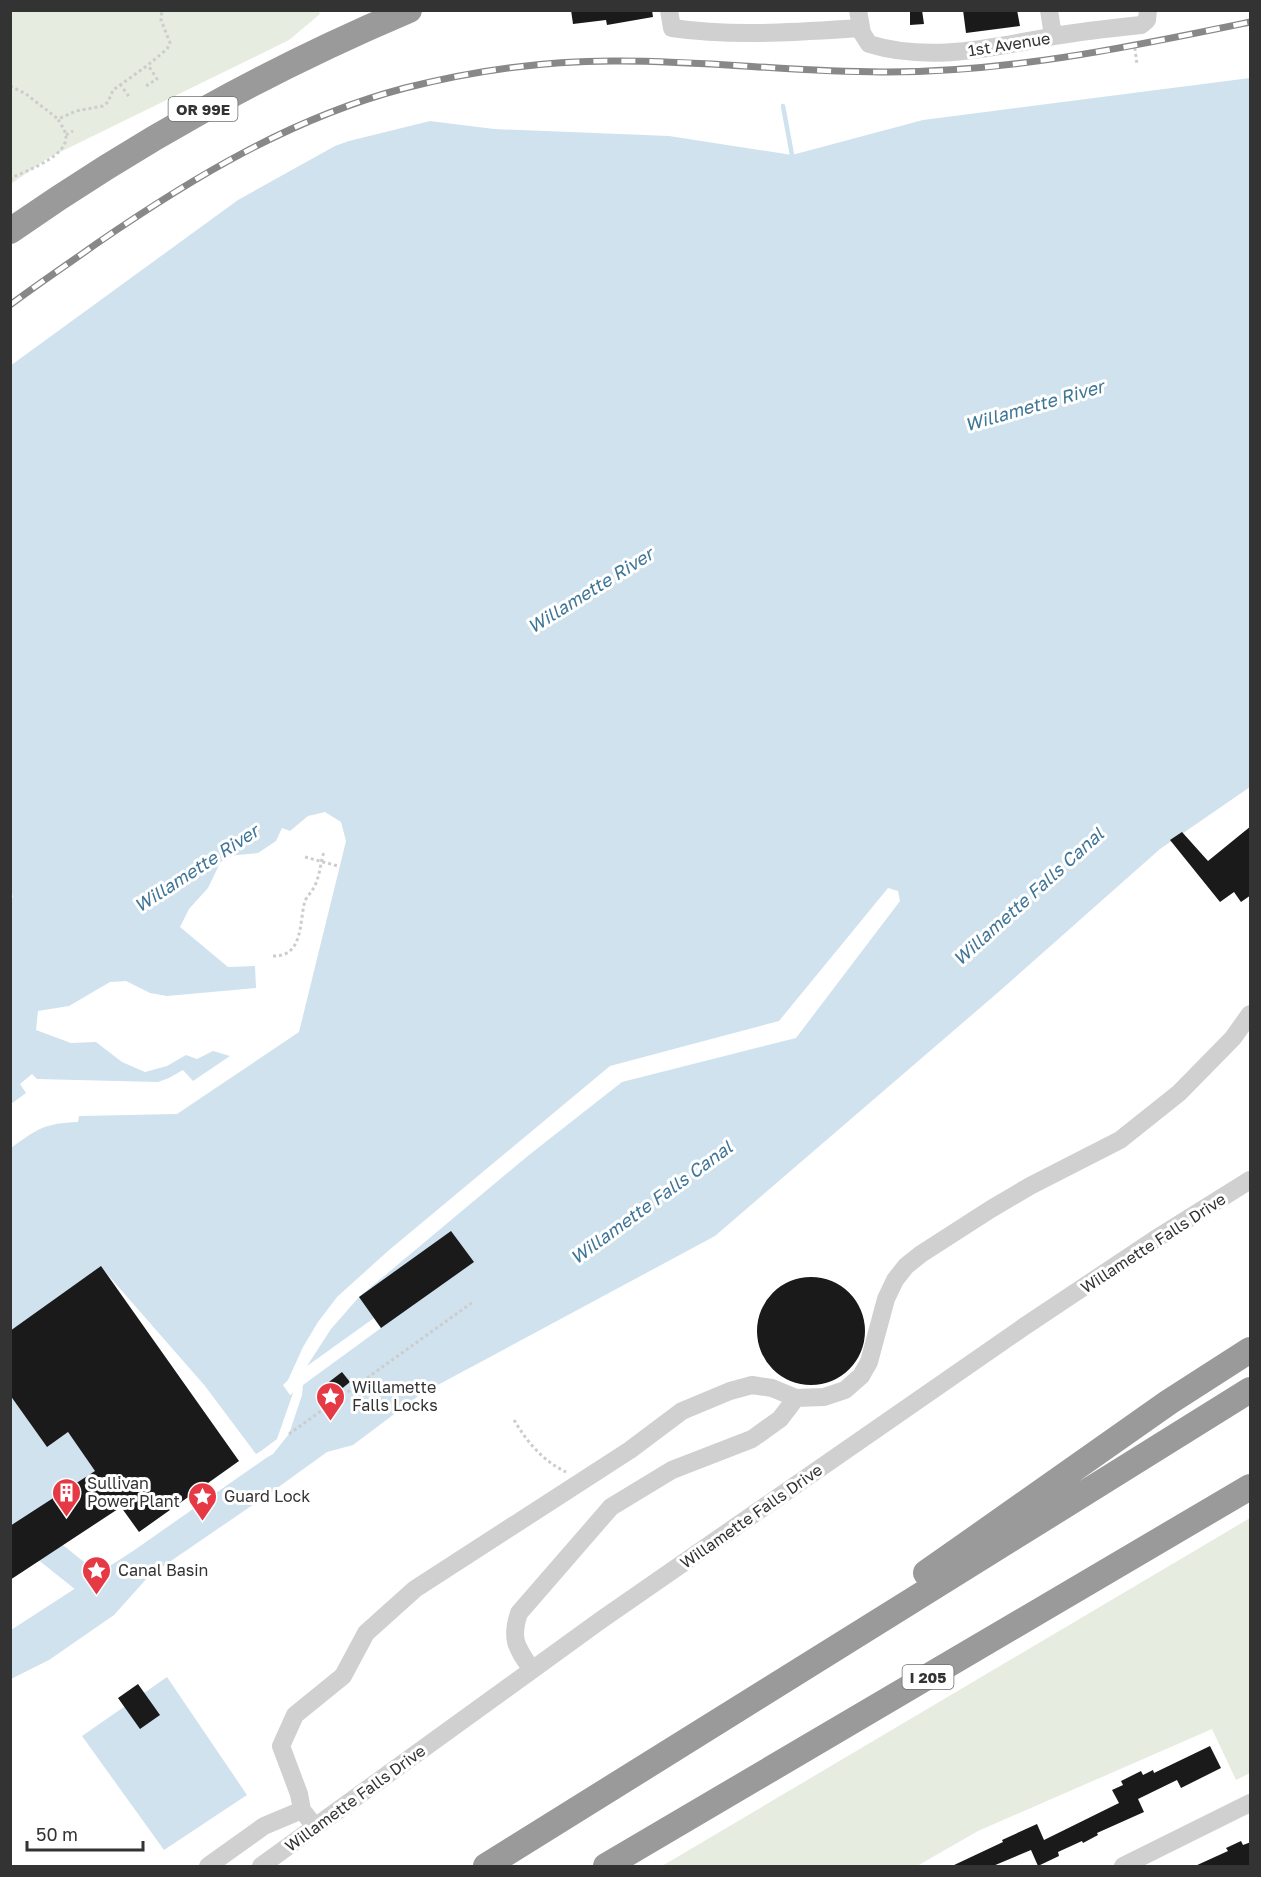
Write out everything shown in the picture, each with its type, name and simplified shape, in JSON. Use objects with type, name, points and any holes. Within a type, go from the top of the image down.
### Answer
[{"type":"highway","name":"OR 99E","points":[[10,231],[74,187],[181,121],[264,76],[409,10]]},
{"type":"highway","points":[[685,1742],[1169,1402],[1251,1350]]},
{"type":"highway","points":[[486,1866],[1251,1389]]},
{"type":"highway","name":"I 205","points":[[606,1866],[1251,1487]]},
{"type":"street","points":[[1049,10],[1053,36]]},
{"type":"street","name":"1st Avenue","points":[[670,19],[700,32],[752,34],[862,28],[896,51],[950,52],[1018,45],[1142,19]]},
{"type":"street","points":[[315,1827],[302,1810],[281,1746],[295,1716],[343,1676],[366,1633],[400,1601],[630,1450],[682,1411],[730,1391],[752,1385],[772,1388],[796,1398],[824,1396],[844,1390],[861,1376],[869,1362],[886,1299],[895,1280],[906,1266],[1001,1203],[1120,1140],[1179,1093],[1233,1038],[1251,1014]]},
{"type":"street","name":"Willamette Falls Drive","points":[[261,1866],[610,1613],[1026,1326],[1154,1240],[1251,1180]]},
{"type":"street","points":[[532,1670],[516,1647],[513,1629],[519,1613],[611,1507],[672,1470],[752,1439],[780,1419],[796,1398]]},
{"type":"street","points":[[1123,1866],[1251,1803]]},
{"type":"street","points":[[208,1866],[264,1826],[302,1810]]},
{"type":"path","points":[[58,119],[76,111],[103,106],[108,102],[113,90],[167,49],[170,43],[161,20],[162,10]]},
{"type":"path","points":[[1137,64],[1142,19]]},
{"type":"path","points":[[146,86],[157,79],[148,65]]},
{"type":"path","points":[[120,84],[130,98]]},
{"type":"path","points":[[10,86],[26,94],[58,119],[66,135],[64,146],[58,153],[10,180]]},
{"type":"path","points":[[66,135],[73,131]]},
{"type":"path","points":[[273,956],[285,956],[296,944],[306,898],[314,888],[324,852]]},
{"type":"path","points":[[305,857],[339,866]]},
{"type":"path","points":[[289,1434],[473,1302]]},
{"type":"path","points":[[514,1420],[524,1437],[544,1459],[584,1480]]},
{"type":"shaded area","points":[[11,10],[318,10],[320,14],[289,40],[48,158],[11,184]]},
{"type":"shaded area","points":[[1250,1518],[1250,1773],[1236,1780],[1212,1729],[978,1831],[917,1866],[662,1866]]},
{"type":"water","points":[[1250,78],[1250,787],[1160,849],[1002,989],[715,1236],[421,1394],[353,1445],[327,1452],[149,1576],[114,1615],[49,1660],[11,1679],[11,1630],[133,1551],[266,1458],[261,1451],[256,1454],[205,1386],[101,1267],[11,1331],[11,1148],[42,1128],[78,1122],[79,1116],[177,1114],[299,1032],[346,841],[341,822],[325,812],[308,816],[290,831],[282,828],[276,841],[258,853],[227,856],[220,863],[208,888],[189,909],[180,927],[228,967],[255,966],[256,988],[167,996],[150,993],[126,981],[110,982],[69,1006],[38,1011],[36,1030],[71,1043],[96,1042],[122,1062],[145,1072],[167,1066],[186,1055],[197,1059],[213,1051],[230,1056],[193,1081],[183,1070],[158,1082],[37,1079],[32,1074],[20,1084],[26,1093],[11,1104],[10,899],[13,897],[10,885],[10,366],[238,200],[335,146],[430,121],[494,129],[669,136],[792,155],[923,120]]},
{"type":"water","points":[[10,1395],[47,1446],[68,1432],[96,1472],[10,1528]]},
{"type":"water","points":[[167,1677],[247,1795],[164,1850],[82,1736]]},
{"type":"pier","points":[[888,888],[898,891],[900,901],[796,1038],[622,1082],[529,1155],[359,1297],[331,1329],[307,1366],[374,1318],[381,1328],[303,1385],[289,1434],[273,1454],[266,1458],[261,1451],[277,1439],[293,1393],[290,1395],[283,1385],[288,1380],[303,1347],[318,1322],[337,1297],[388,1251],[610,1066],[779,1021]]},
{"type":"building","points":[[571,10],[652,10],[653,17],[607,25],[606,20],[573,24]]},
{"type":"building","points":[[910,10],[922,10],[924,24],[910,25]]},
{"type":"building","points":[[963,10],[1017,10],[1020,26],[966,33]]},
{"type":"building","points":[[1251,826],[1251,895],[1241,902],[1234,892],[1220,902],[1170,840],[1182,832],[1208,861]]},
{"type":"building","points":[[451,1231],[474,1262],[381,1328],[359,1297]]},
{"type":"building","points":[[101,1266],[239,1461],[139,1532],[121,1507],[10,1580],[10,1526],[95,1471],[68,1432],[47,1447],[10,1395],[10,1331]]},
{"type":"building","points":[[811,1277],[832,1281],[849,1293],[861,1310],[865,1331],[861,1352],[849,1369],[832,1381],[811,1385],[790,1381],[773,1369],[761,1352],[757,1331],[761,1310],[773,1293],[790,1281]]},
{"type":"building","points":[[342,1372],[350,1382],[329,1399],[321,1388]]},
{"type":"building","points":[[138,1684],[160,1715],[140,1729],[118,1698]]},
{"type":"building","points":[[1210,1746],[1221,1768],[1181,1788],[1177,1780],[1138,1799],[1144,1812],[1097,1833],[1098,1835],[1083,1843],[1082,1841],[1058,1852],[1059,1856],[1038,1866],[1031,1850],[993,1866],[952,1866],[1037,1824],[1044,1840],[1119,1803],[1112,1790],[1123,1785],[1121,1781],[1141,1771],[1143,1775],[1153,1770],[1154,1773]]},
{"type":"building","points":[[1241,1841],[1243,1845],[1251,1842],[1251,1866],[1195,1866],[1228,1851],[1226,1848]]},
{"type":"waterway","points":[[783,106],[792,155]]},
{"type":"waterway","points":[[10,1520],[100,1592]]},
{"type":"railway","points":[[10,305],[132,220],[244,152],[322,116],[363,101],[430,82],[508,68],[586,61],[679,62],[881,72],[974,68],[1067,57],[1250,22]]},
{"type":"place","name":"Willamette Falls Locks","points":[[331,1422]]},
{"type":"place","name":"Sullivan Power Plant","points":[[66,1518]]},
{"type":"place","name":"Guard Lock","points":[[203,1522]]},
{"type":"place","name":"Canal Basin","points":[[97,1596]]},
{"type":"water label","name":"Willamette River","points":[[1034,405]]},
{"type":"water label","name":"Willamette River","points":[[590,590]]},
{"type":"water label","name":"Willamette River","points":[[196,868]]},
{"type":"water label","name":"Willamette Falls Canal","points":[[1028,896]]},
{"type":"water label","name":"Willamette Falls Canal","points":[[651,1202]]}]
